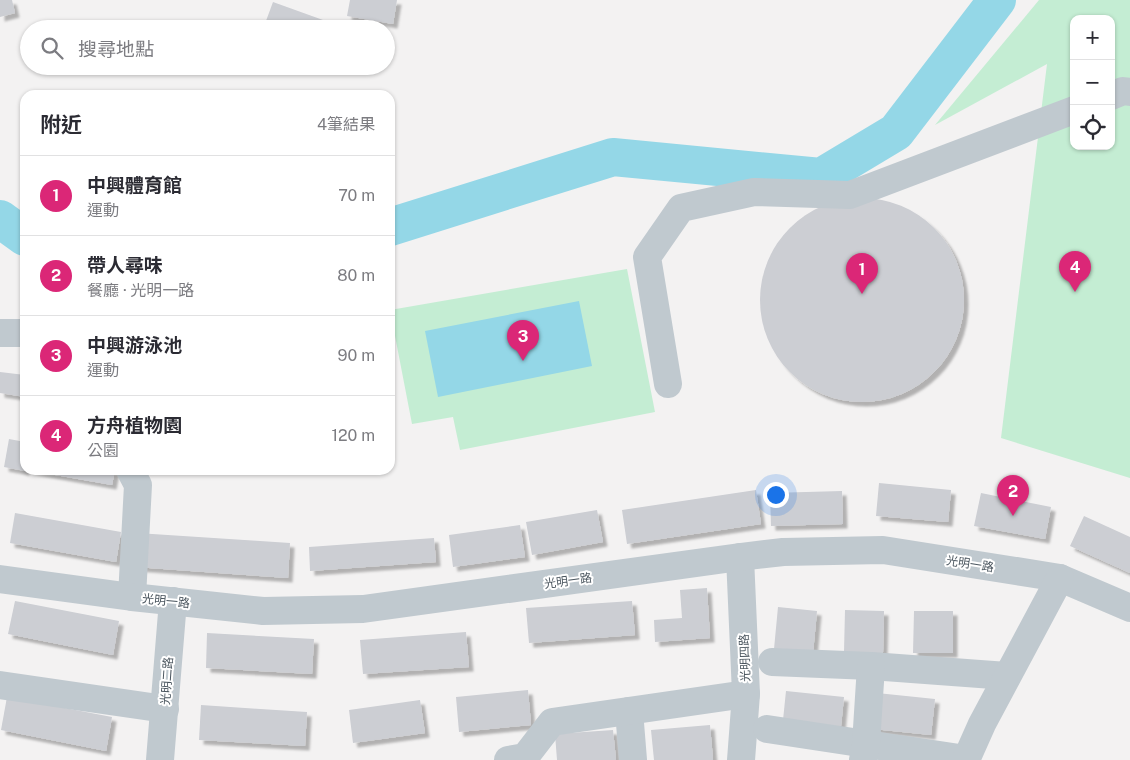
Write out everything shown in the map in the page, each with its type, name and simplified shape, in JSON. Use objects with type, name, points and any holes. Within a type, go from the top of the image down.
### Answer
[{"type":"street","points":[[1115,94],[1123,91],[1130,92]]},
{"type":"street","points":[[668,384],[648,257],[681,208],[754,192],[850,195],[1070,112]]},
{"type":"street","points":[[0,333],[20,333]]},
{"type":"street","points":[[132,597],[138,485],[133,475]]},
{"type":"street","name":"光明一路","points":[[0,578],[132,597],[263,612],[362,609],[783,552],[884,550],[1060,578],[1130,608]]},
{"type":"street","name":"光明四路","points":[[740,557],[746,694],[740,760]]},
{"type":"street","points":[[767,730],[864,752],[966,759],[982,724],[1060,578]]},
{"type":"street","name":"光明二路","points":[[160,760],[173,601]]},
{"type":"street","points":[[772,662],[871,666],[1007,676]]},
{"type":"street","points":[[864,752],[871,666]]},
{"type":"street","points":[[0,685],[165,709]]},
{"type":"street","points":[[519,759],[552,722],[746,694]]},
{"type":"street","points":[[629,711],[633,760]]},
{"type":"green space","points":[[1039,0],[1130,0],[1130,478],[1001,438],[1047,64],[935,125]]},
{"type":"green space","points":[[627,269],[655,412],[460,450],[453,417],[412,424],[395,336],[395,309]]},
{"type":"water","points":[[579,301],[592,366],[438,397],[425,331]]},
{"type":"building","points":[[0,0],[12,0],[15,13],[0,17]]},
{"type":"building","points":[[350,0],[397,0],[394,20],[370,20],[347,16]]},
{"type":"building","points":[[273,2],[323,20],[266,20]]},
{"type":"building","points":[[862,198],[882,200],[910,210],[927,221],[941,235],[956,261],[962,280],[964,300],[962,320],[952,348],[941,365],[927,379],[901,394],[882,400],[862,402],[842,400],[814,390],[797,379],[783,365],[768,339],[762,320],[760,300],[762,280],[772,252],[783,235],[797,221],[823,206],[842,200]]},
{"type":"building","points":[[0,372],[20,374],[20,396],[0,393]]},
{"type":"building","points":[[9,439],[20,441],[20,470],[4,467]]},
{"type":"building","points":[[55,475],[114,475],[112,485]]},
{"type":"building","points":[[879,483],[951,490],[948,522],[876,516]]},
{"type":"building","points":[[756,490],[761,524],[627,544],[622,510]]},
{"type":"building","points":[[842,491],[843,524],[771,526],[770,493]]},
{"type":"building","points":[[981,493],[1051,507],[1045,539],[974,526]]},
{"type":"building","points":[[597,510],[603,542],[532,555],[526,522]]},
{"type":"building","points":[[15,513],[121,532],[116,562],[10,543]]},
{"type":"building","points":[[1084,516],[1130,537],[1130,573],[1070,546]]},
{"type":"building","points":[[520,525],[525,557],[453,567],[449,535]]},
{"type":"building","points":[[137,533],[290,543],[288,578],[135,567]]},
{"type":"building","points":[[434,538],[436,562],[310,571],[309,547]]},
{"type":"building","points":[[707,588],[710,638],[655,642],[654,620],[682,618],[680,590]]},
{"type":"building","points":[[15,601],[119,621],[113,655],[8,634]]},
{"type":"building","points":[[632,601],[635,635],[529,643],[526,608]]},
{"type":"building","points":[[778,607],[817,611],[813,653],[774,649]]},
{"type":"building","points":[[845,610],[884,611],[883,653],[844,652]]},
{"type":"building","points":[[914,611],[953,611],[953,653],[913,653]]},
{"type":"building","points":[[466,632],[469,667],[363,674],[360,640]]},
{"type":"building","points":[[207,633],[314,639],[312,674],[206,668]]},
{"type":"building","points":[[528,690],[531,725],[459,732],[456,697]]},
{"type":"building","points":[[786,691],[844,697],[841,726],[783,720]]},
{"type":"building","points":[[877,693],[935,699],[931,735],[873,729]]},
{"type":"building","points":[[7,697],[112,717],[106,751],[1,730]]},
{"type":"building","points":[[420,700],[425,733],[353,743],[349,710]]},
{"type":"building","points":[[201,705],[307,712],[305,746],[199,740]]},
{"type":"building","points":[[710,725],[713,760],[654,760],[651,730]]},
{"type":"building","points":[[613,730],[616,760],[557,760],[555,734]]},
{"type":"waterway","points":[[395,225],[613,157],[821,177],[896,132],[997,0]]},
{"type":"waterway","points":[[0,219],[20,233]]},
{"type":"place","name":"方舟植物園","points":[[1075,292]]},
{"type":"place","name":"中興體育館","points":[[862,294]]},
{"type":"place","name":"中興游泳池","points":[[523,361]]},
{"type":"place","name":"帶人尋味","points":[[1013,516]]}]
